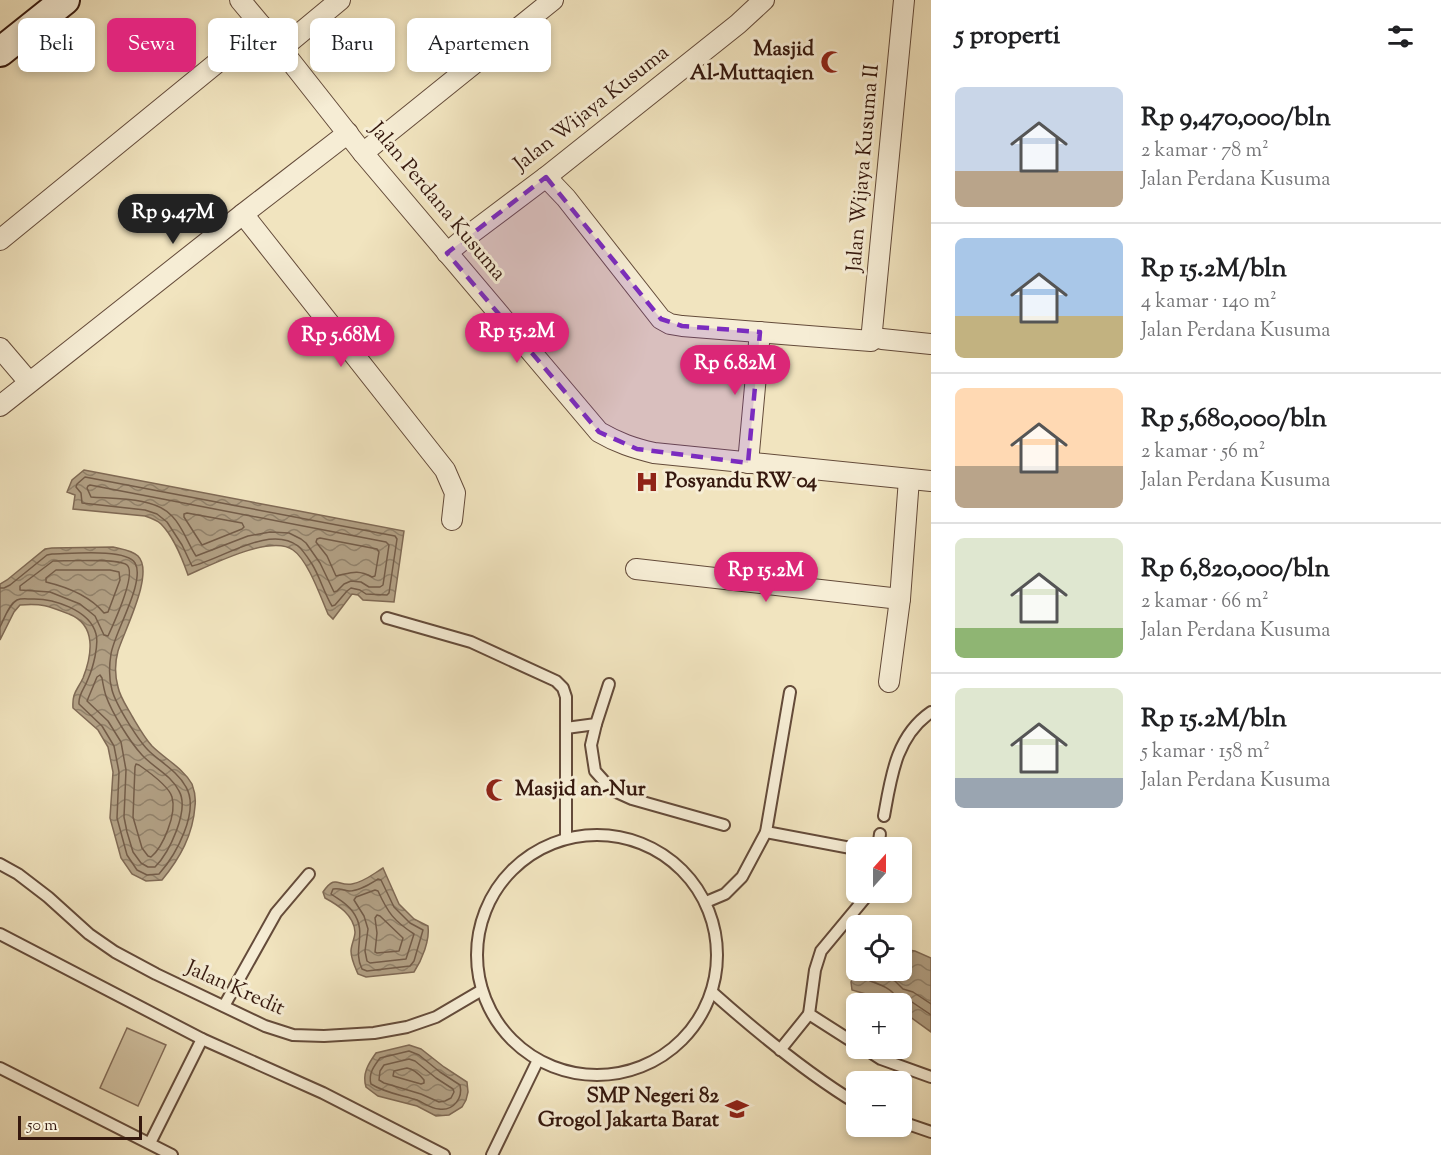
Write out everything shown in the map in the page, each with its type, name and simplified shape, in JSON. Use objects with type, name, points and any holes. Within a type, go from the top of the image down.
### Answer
[{"type":"main road","points":[[0,52],[65,0]]},
{"type":"street","name":"Jalan Perdana Kusuma","points":[[240,0],[255,18]]},
{"type":"street","points":[[298,35],[340,0]]},
{"type":"street","points":[[363,153],[553,0]]},
{"type":"street","name":"Jalan Wijaya Kusuma","points":[[447,253],[738,24],[764,0]]},
{"type":"street","name":"Jalan Wijaya Kusuma II","points":[[876,340],[904,0]]},
{"type":"street","points":[[0,240],[208,70]]},
{"type":"street","name":"Jalan Perdana Kusuma","points":[[298,70],[363,153],[599,432],[615,442],[654,453],[931,481]]},
{"type":"street","name":"Jalan Perdana Kusuma","points":[[0,406],[348,133]]},
{"type":"street","points":[[546,177],[566,198],[662,319],[670,324],[931,344]]},
{"type":"street","points":[[243,214],[445,470],[455,493],[452,520]]},
{"type":"street","points":[[748,463],[760,332]]},
{"type":"street","points":[[0,348],[29,382]]},
{"type":"street","points":[[889,682],[900,599],[909,479]]},
{"type":"street","points":[[636,569],[900,599]]},
{"type":"lane","points":[[387,618],[471,642],[556,681],[563,688],[566,697],[566,838]]},
{"type":"lane","points":[[609,684],[591,745],[595,771],[612,790],[632,800],[724,825]]},
{"type":"lane","points":[[706,902],[724,894],[742,877],[766,832],[790,692]]},
{"type":"lane","points":[[884,816],[900,749],[908,734],[931,712]]},
{"type":"lane","points":[[566,728],[596,724]]},
{"type":"lane","points":[[766,832],[846,847]]},
{"type":"lane","points":[[608,835],[647,845],[682,869],[706,902],[718,947],[713,993],[693,1030],[661,1058],[621,1074],[578,1074],[538,1060],[503,1031],[482,990],[476,952],[483,914],[502,880],[530,854],[566,838],[608,835]]},
{"type":"lane","name":"Jalan Kredit","points":[[0,864],[48,897],[89,934],[116,952],[156,974],[265,1026],[292,1035],[374,1033],[406,1027],[436,1017],[482,990]]},
{"type":"lane","points":[[224,1006],[276,913],[309,874]]},
{"type":"lane","points":[[780,1050],[809,1014],[815,970],[822,951],[861,903]]},
{"type":"lane","points":[[0,934],[202,1039],[323,1094],[444,1155]]},
{"type":"lane","points":[[713,993],[780,1050],[846,1097]]},
{"type":"lane","points":[[809,1014],[846,1038]]},
{"type":"lane","points":[[150,1143],[202,1039]]},
{"type":"lane","points":[[881,1059],[931,1077]]},
{"type":"lane","points":[[492,1155],[538,1060]]},
{"type":"lane","points":[[0,1068],[172,1155]]},
{"type":"lane","points":[[912,1125],[931,1132]]},
{"type":"highlighted area","points":[[546,177],[661,319],[682,326],[760,332],[748,463],[637,449],[599,432],[447,253]]},
{"type":"shaded area","points":[[127,1028],[166,1045],[138,1106],[100,1088]]},
{"type":"water","points":[[84,470],[404,531],[394,602],[363,600],[358,595],[352,594],[333,619],[328,614],[304,562],[293,550],[283,546],[256,548],[188,575],[174,541],[156,520],[145,516],[73,509],[75,495],[67,492],[72,480]]},
{"type":"water","points":[[113,547],[136,554],[142,564],[143,575],[137,602],[117,655],[116,674],[119,691],[146,739],[184,773],[192,784],[195,795],[192,827],[180,855],[162,880],[146,881],[132,874],[121,858],[110,818],[113,772],[108,747],[98,730],[73,708],[74,695],[89,660],[90,642],[84,625],[69,614],[51,607],[34,604],[20,605],[0,640],[0,584],[45,549]]},
{"type":"water","points":[[383,868],[399,904],[414,919],[428,926],[427,944],[414,972],[366,977],[358,974],[353,963],[351,949],[355,932],[352,920],[340,907],[325,898],[323,892],[331,883],[356,883]]},
{"type":"water","points":[[912,951],[931,958],[931,1032],[912,1018],[912,993],[862,993],[852,990],[851,982],[912,981]]},
{"type":"water","points":[[409,1045],[421,1049],[467,1082],[468,1092],[462,1107],[449,1115],[436,1116],[417,1106],[378,1096],[366,1087],[366,1069],[376,1053]]},
{"type":"place","name":"Masjid Al-Muttaqien","points":[[832,62]]},
{"type":"place","name":"Posyandu RW 04","points":[[647,482]]},
{"type":"place","name":"Masjid an-Nur","points":[[497,790]]},
{"type":"place","name":"SMP Negeri 82 Grogol Jakarta Barat","points":[[737,1109]]}]
